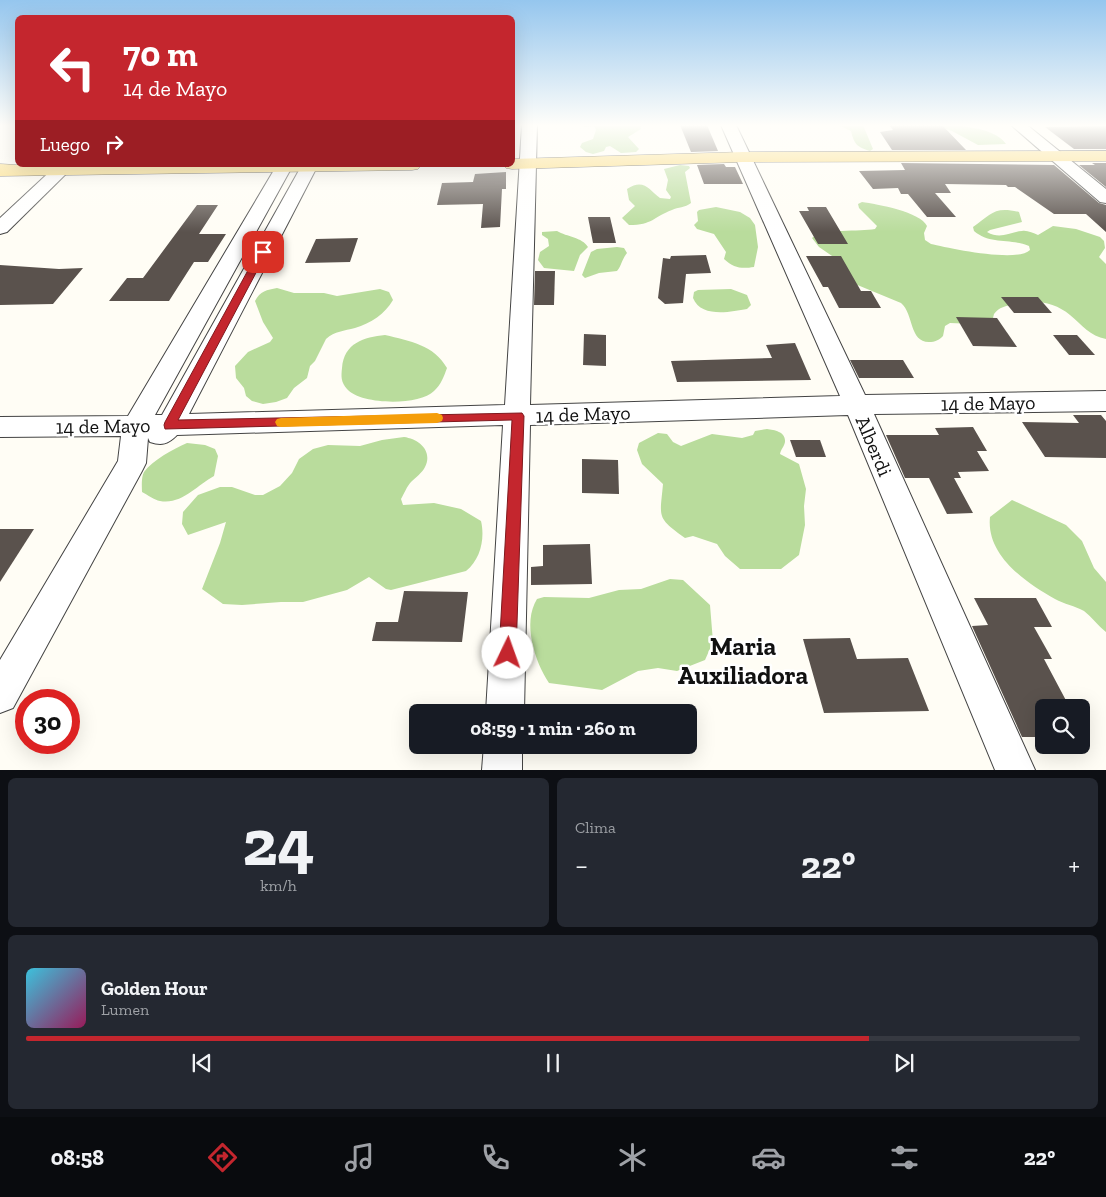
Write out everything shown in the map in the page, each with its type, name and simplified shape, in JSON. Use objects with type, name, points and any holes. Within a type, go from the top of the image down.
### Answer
[{"type":"main road","points":[[520,164],[634,161]]},
{"type":"main road","points":[[0,170],[64,167]]},
{"type":"street","name":"Alberdi","points":[[744,161],[857,405],[1015,770]]},
{"type":"street","points":[[1062,161],[1106,198]]},
{"type":"street","points":[[505,704],[518,416],[520,164]]},
{"type":"street","points":[[0,228],[64,167]]},
{"type":"street","points":[[132,463],[136,426],[284,167]]},
{"type":"street","points":[[0,695],[132,463],[170,425],[308,167]]},
{"type":"street","name":"14 de Mayo","points":[[0,427],[136,426],[857,405],[1106,401]]},
{"type":"street","points":[[502,770],[503,754]]},
{"type":"green space","points":[[680,165],[689,166],[690,168],[685,172],[691,203],[643,224],[629,225],[622,218],[635,206],[629,200],[627,189],[642,185],[646,186],[660,198],[670,199],[671,197],[666,190],[668,180],[664,169]]},
{"type":"green space","points":[[862,202],[908,213],[923,221],[927,226],[924,233],[925,240],[931,244],[966,251],[1011,255],[1023,254],[1030,250],[1029,246],[1015,242],[994,240],[974,231],[973,227],[989,215],[1003,210],[1019,212],[1022,222],[987,232],[1001,235],[1024,231],[1038,235],[1053,226],[1076,229],[1100,237],[1104,241],[1105,248],[1099,257],[1106,264],[1106,339],[1091,333],[1058,307],[1051,304],[1029,302],[1003,307],[994,314],[993,318],[975,324],[950,323],[945,326],[943,336],[938,340],[931,342],[923,341],[915,333],[908,314],[901,303],[855,284],[835,258],[819,247],[812,238],[824,233],[875,229],[877,226],[859,208],[858,204]]},
{"type":"green space","points":[[716,207],[740,212],[750,218],[755,225],[758,247],[754,267],[738,267],[728,262],[724,259],[726,252],[714,234],[697,229],[694,225],[698,221],[697,212],[699,210]]},
{"type":"green space","points":[[557,231],[582,241],[588,247],[580,255],[574,271],[544,268],[538,260],[540,252],[549,246],[548,239],[542,235],[542,232]]},
{"type":"green space","points":[[624,248],[627,253],[617,271],[599,273],[585,278],[582,275],[591,252],[597,249]]},
{"type":"green space","points":[[277,288],[294,293],[324,293],[337,296],[380,289],[389,292],[393,300],[382,314],[372,321],[329,336],[315,361],[310,366],[307,378],[294,388],[287,398],[263,404],[252,401],[246,396],[244,388],[236,378],[235,366],[248,352],[270,342],[273,338],[263,322],[255,301],[267,290]]},
{"type":"green space","points":[[731,289],[747,295],[751,305],[747,309],[725,312],[709,311],[702,309],[693,298],[694,292],[698,290]]},
{"type":"green space","points":[[385,335],[420,345],[442,360],[447,368],[434,391],[427,396],[416,399],[390,402],[364,398],[347,389],[343,382],[342,374],[344,359],[351,347],[370,337]]},
{"type":"green space","points":[[767,429],[776,431],[784,436],[785,442],[780,454],[799,464],[806,489],[804,506],[805,525],[799,555],[781,569],[740,569],[725,556],[717,544],[693,536],[685,538],[665,521],[661,510],[663,484],[642,464],[637,450],[639,443],[658,433],[667,434],[673,442],[681,446],[712,434],[742,438],[753,435],[755,431]]},
{"type":"green space","points":[[404,437],[415,440],[423,447],[426,451],[427,461],[424,469],[410,484],[401,499],[403,505],[434,503],[461,509],[481,521],[481,548],[475,561],[466,571],[391,590],[386,589],[369,577],[347,590],[303,602],[223,604],[202,589],[226,522],[188,535],[182,524],[183,512],[198,495],[220,487],[232,487],[255,495],[263,495],[280,486],[292,473],[299,459],[313,449],[328,445],[360,446]]},
{"type":"green space","points":[[187,443],[205,445],[215,449],[218,456],[214,476],[175,500],[160,501],[142,492],[144,472],[164,455]]},
{"type":"green space","points":[[1012,500],[1066,525],[1082,541],[1094,568],[1106,582],[1106,632],[1084,611],[1055,599],[1020,576],[1001,555],[990,531],[990,517]]},
{"type":"green space","points":[[670,579],[683,580],[710,605],[713,642],[705,660],[677,671],[658,668],[638,671],[602,690],[549,683],[539,664],[532,642],[531,619],[537,599],[544,597],[589,598],[619,590],[641,589]]},
{"type":"building","points":[[901,163],[1054,165],[1099,203],[1106,205],[1106,232],[1086,214],[1054,214],[1015,187],[1008,187],[1006,185],[945,184],[951,193],[935,193],[956,217],[927,217],[908,194],[901,194],[898,188],[873,189],[859,171],[905,170]]},
{"type":"building","points":[[1092,163],[1106,163],[1106,187],[1079,165],[1095,165]]},
{"type":"building","points":[[724,164],[726,167],[735,167],[743,184],[704,184],[697,165]]},
{"type":"building","points":[[506,172],[506,189],[502,189],[500,227],[481,228],[483,204],[437,205],[442,183],[473,182],[475,174]]},
{"type":"building","points":[[197,205],[218,205],[199,234],[226,234],[208,262],[194,262],[169,301],[109,301],[127,278],[143,278]]},
{"type":"building","points":[[807,207],[826,207],[848,244],[818,244],[799,211],[809,211]]},
{"type":"building","points":[[588,217],[610,217],[616,243],[593,243]]},
{"type":"building","points":[[358,238],[350,262],[305,263],[316,239]]},
{"type":"building","points":[[706,255],[711,273],[686,274],[683,303],[665,304],[658,298],[663,258]]},
{"type":"building","points":[[806,256],[841,256],[861,291],[871,291],[881,308],[839,308],[828,287],[823,287]]},
{"type":"building","points":[[0,265],[59,269],[83,268],[53,304],[0,305]]},
{"type":"building","points":[[535,271],[555,271],[554,305],[534,305]]},
{"type":"building","points":[[1001,297],[1038,297],[1052,313],[1014,313]]},
{"type":"building","points":[[956,317],[997,318],[1017,347],[973,346]]},
{"type":"building","points":[[584,334],[606,335],[606,366],[583,365]]},
{"type":"building","points":[[1053,335],[1077,335],[1095,355],[1069,355]]},
{"type":"building","points":[[795,343],[811,380],[677,382],[671,361],[772,358],[766,345]]},
{"type":"building","points":[[850,360],[903,360],[914,378],[859,378]]},
{"type":"building","points":[[1073,415],[1101,415],[1106,421],[1106,458],[1045,457],[1022,422],[1079,423]]},
{"type":"building","points":[[973,427],[987,451],[977,451],[989,471],[958,472],[961,478],[954,478],[973,513],[947,514],[929,478],[905,478],[886,435],[939,435],[935,428]]},
{"type":"building","points":[[790,440],[820,440],[826,457],[796,457]]},
{"type":"building","points":[[582,459],[618,460],[619,494],[582,493]]},
{"type":"building","points":[[0,529],[34,529],[0,582]]},
{"type":"building","points":[[590,544],[592,584],[531,585],[531,567],[543,566],[543,545]]},
{"type":"building","points":[[404,591],[468,592],[462,642],[372,641],[376,622],[398,622]]},
{"type":"building","points":[[974,598],[1036,598],[1052,627],[1034,627],[1052,659],[1044,659],[1065,699],[1035,699],[1035,737],[1022,737],[972,626],[988,625]]},
{"type":"building","points":[[850,638],[857,659],[908,658],[929,711],[824,713],[803,639]]},
{"type":"slow traffic","points":[[281,422],[437,418]]},
{"type":"district","name":"Maria Auxiliadora","points":[[743,660]]},
{"type":"route","points":[[263,252],[170,425],[518,416],[508,653]]}]
